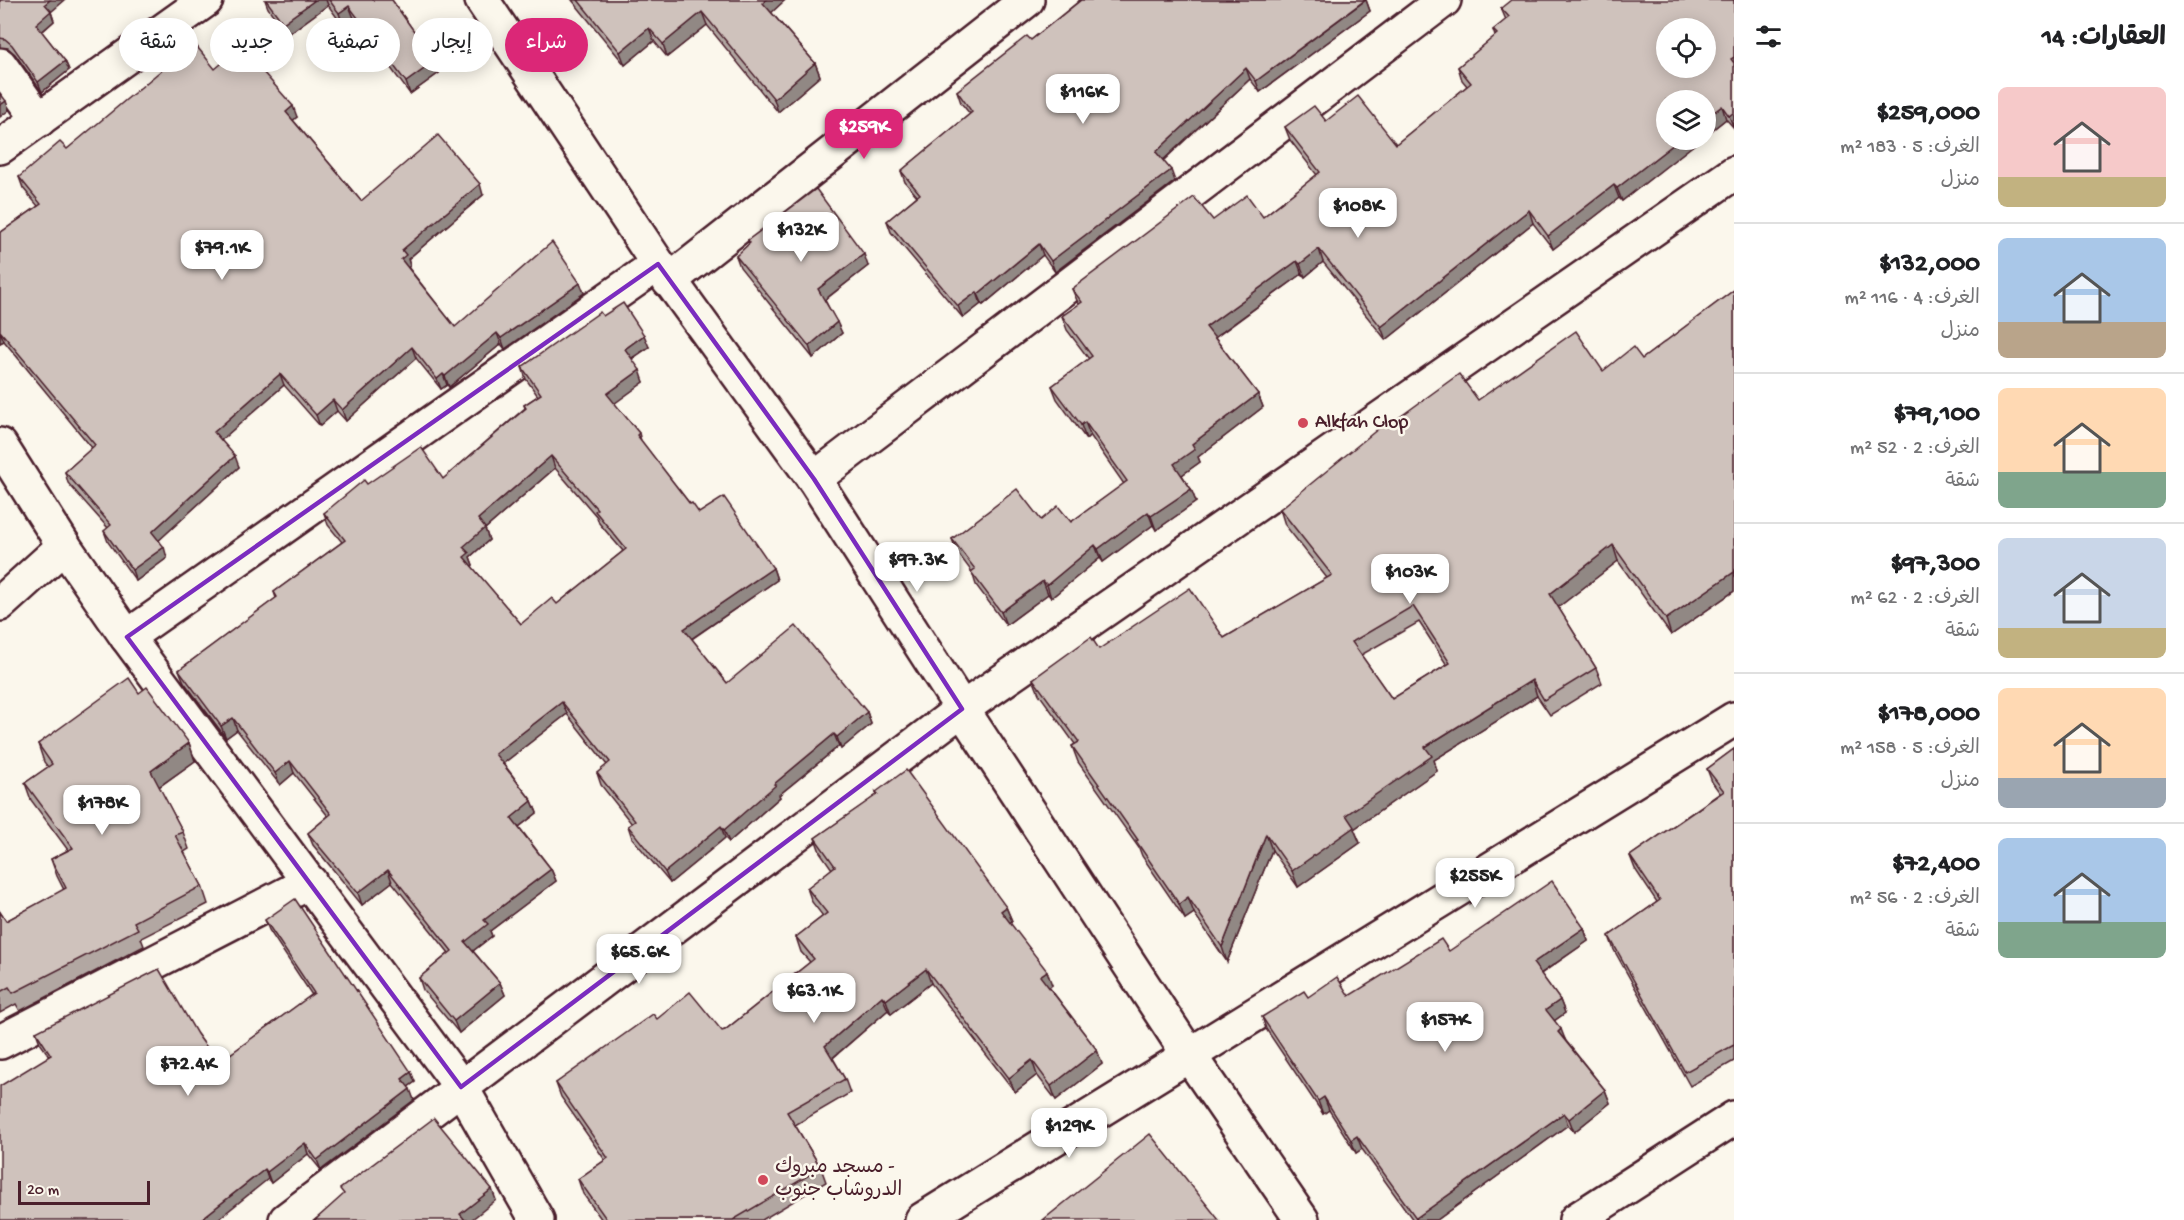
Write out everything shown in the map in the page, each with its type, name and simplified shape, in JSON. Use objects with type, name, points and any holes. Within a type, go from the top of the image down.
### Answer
[{"type":"street","points":[[0,147],[206,0]]},
{"type":"street","points":[[482,0],[663,272],[814,479],[1189,1055],[1302,1220]]},
{"type":"street","points":[[128,637],[663,272],[1028,0]]},
{"type":"street","points":[[814,479],[1444,0]]},
{"type":"street","points":[[0,66],[39,120]]},
{"type":"street","points":[[286,1220],[962,709],[1734,173]]},
{"type":"street","points":[[0,445],[63,546],[128,637],[461,1087],[537,1220]]},
{"type":"street","points":[[0,604],[63,546]]},
{"type":"street","points":[[922,1220],[1734,719]]},
{"type":"street","points":[[0,1042],[310,882]]},
{"type":"street","points":[[1576,1220],[1734,1118]]},
{"type":"highlighted area","points":[[658,264],[814,479],[962,709],[461,1087],[127,637]]},
{"type":"building","points":[[0,0],[50,0],[45,4],[51,11],[36,24],[65,61],[38,82],[12,45],[0,38]]},
{"type":"building","points":[[266,0],[315,0],[290,18],[279,18]]},
{"type":"building","points":[[329,0],[392,0],[412,28],[412,72],[420,72],[406,82],[398,72],[400,18],[358,18],[349,6],[339,13]]},
{"type":"building","points":[[578,0],[766,0],[763,3],[815,63],[774,99],[702,12],[663,44],[649,28],[620,52]]},
{"type":"building","points":[[1081,0],[1365,0],[1256,81],[1246,68],[1156,152],[1171,170],[1051,261],[1039,244],[978,294],[977,292],[958,306],[887,221],[920,194],[901,171],[972,112],[957,91],[1027,36],[1031,40]]},
{"type":"building","points":[[1511,0],[1734,0],[1734,57],[1731,59],[1734,63],[1734,112],[1729,116],[1722,106],[1716,110],[1716,90],[1656,90],[1656,150],[1666,150],[1617,188],[1614,185],[1548,236],[1529,210],[1381,327],[1319,249],[1300,264],[1297,261],[1206,327],[1258,394],[1192,444],[1195,449],[1174,464],[1191,489],[1151,516],[1148,512],[1098,549],[1095,545],[1047,585],[1043,581],[1001,612],[971,572],[975,569],[952,539],[1017,489],[1041,520],[1058,506],[1071,522],[1127,481],[1085,422],[1081,425],[1052,386],[1092,356],[1062,316],[1082,302],[1072,289],[1194,197],[1213,220],[1247,195],[1263,217],[1320,172],[1285,127],[1314,106],[1326,121],[1358,96],[1396,144],[1471,83],[1458,67],[1497,34],[1493,30],[1509,17],[1501,8]]},
{"type":"building","points":[[198,48],[210,63],[210,72],[263,72],[293,106],[286,112],[361,201],[438,135],[480,184],[402,250],[406,255],[401,259],[455,327],[552,242],[580,283],[501,338],[497,333],[445,376],[443,374],[437,379],[412,347],[342,410],[333,400],[316,415],[280,374],[214,432],[235,456],[152,532],[164,547],[132,570],[104,531],[111,525],[65,472],[95,445],[0,331],[0,233],[41,204],[19,177],[60,142],[67,149],[159,72],[198,72]]},
{"type":"building","points":[[0,93],[6,101],[0,105]]},
{"type":"building","points":[[816,189],[864,254],[818,289],[837,322],[809,346],[736,256],[750,243],[748,240]]},
{"type":"building","points":[[1734,290],[1734,572],[1666,619],[1613,545],[1550,594],[1596,668],[1544,700],[1532,680],[1425,747],[1432,756],[1346,815],[1354,827],[1292,871],[1266,834],[1222,947],[1188,897],[1179,904],[1136,841],[1138,840],[1072,746],[1079,742],[1033,679],[1091,637],[1099,649],[1190,588],[1224,638],[1332,575],[1280,509],[1384,424],[1386,427],[1459,374],[1478,400],[1576,331],[1603,371],[1633,347],[1642,359]],"holes":[[[1413,606],[1450,663],[1392,699],[1352,642]]]},
{"type":"building","points":[[623,303],[644,335],[625,349],[640,370],[607,394],[639,433],[637,435],[690,504],[692,503],[699,513],[724,497],[773,568],[684,629],[727,683],[796,626],[867,712],[837,737],[834,734],[724,830],[721,826],[665,872],[628,826],[635,821],[597,773],[610,762],[562,702],[495,754],[532,801],[511,818],[551,869],[484,920],[488,924],[465,942],[500,983],[454,1021],[419,978],[452,951],[388,870],[358,893],[308,833],[331,814],[290,761],[275,773],[233,718],[221,726],[179,670],[277,597],[274,592],[345,540],[324,513],[364,480],[367,484],[421,447],[443,479],[526,408],[524,405],[541,394],[522,367],[600,312],[603,316]],"holes":[[[551,456],[597,509],[595,511],[626,549],[557,604],[552,598],[521,624],[464,557],[469,553],[463,547],[485,528],[478,519]]]},
{"type":"building","points":[[129,678],[139,693],[147,687],[189,743],[151,771],[183,832],[175,835],[202,886],[134,922],[138,929],[13,993],[9,987],[0,992],[0,912],[6,921],[66,888],[51,859],[73,848],[25,783],[52,764],[38,744]]},
{"type":"building","points":[[1734,749],[1734,1045],[1685,1072],[1609,936],[1660,900],[1630,856],[1724,791],[1707,769]]},
{"type":"building","points":[[906,770],[1006,907],[1001,911],[1047,971],[1040,976],[1097,1050],[1051,1086],[1032,1060],[1009,1078],[926,969],[886,1000],[882,996],[825,1046],[845,1079],[787,1112],[821,1168],[733,1220],[607,1220],[578,1179],[608,1158],[556,1083],[653,1014],[657,1019],[690,992],[722,1031],[725,1030],[814,959],[796,937],[827,913],[807,888],[835,866],[815,838],[878,794],[876,792]]},
{"type":"building","points":[[1552,881],[1584,928],[1533,963],[1560,1000],[1546,1010],[1561,1029],[1558,1032],[1605,1090],[1569,1119],[1564,1113],[1416,1218],[1357,1136],[1351,1140],[1324,1097],[1318,1101],[1262,1017],[1304,991],[1308,997],[1337,977],[1349,996],[1441,939],[1449,951]]},
{"type":"building","points":[[295,899],[411,1072],[402,1079],[410,1089],[317,1160],[305,1143],[267,1172],[265,1169],[200,1220],[0,1220],[0,1086],[51,1055],[36,1032],[159,969],[197,1034],[218,1063],[314,993],[265,920]]},
{"type":"building","points":[[434,1118],[492,1189],[460,1214],[465,1220],[315,1220],[344,1194],[340,1189]]},
{"type":"building","points":[[1150,1134],[1219,1220],[1043,1220]]},
{"type":"place","name":"Alkfah Clop","points":[[1303,423]]},
{"type":"place","name":"مسجد مبروك - الدروشاب جنوب","points":[[763,1180]]}]
